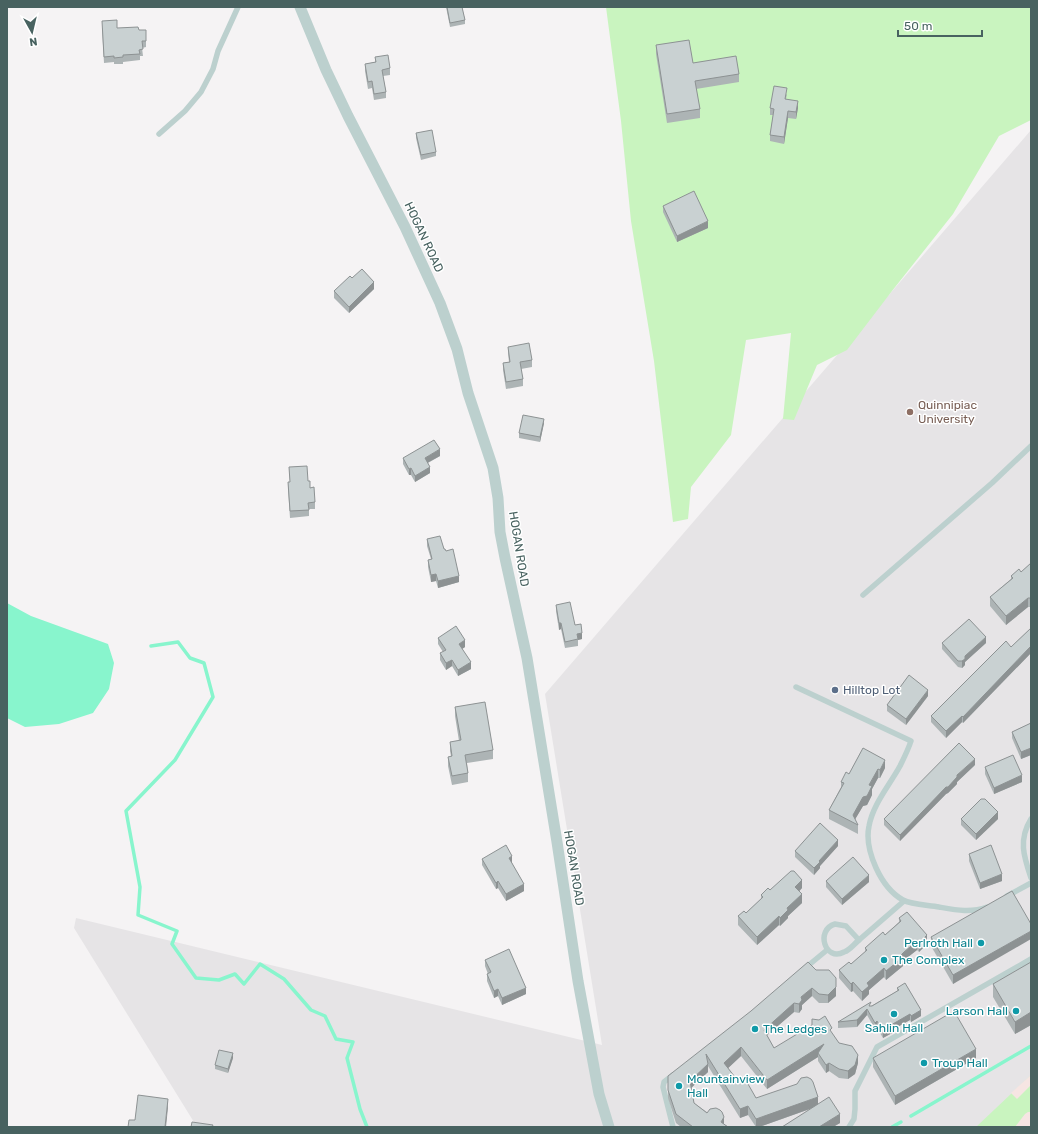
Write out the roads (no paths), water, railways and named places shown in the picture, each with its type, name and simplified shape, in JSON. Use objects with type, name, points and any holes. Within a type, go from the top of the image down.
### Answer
[{"type":"street","name":"HOGAN ROAD","points":[[300,7],[326,70],[405,226],[440,303],[457,349],[468,393],[494,468],[500,532],[527,658],[578,981],[600,1094],[609,1127]]},
{"type":"lane","points":[[159,134],[185,111],[201,92],[213,69],[218,51],[238,7]]},
{"type":"lane","points":[[863,595],[992,483],[1031,446]]},
{"type":"lane","points":[[796,687],[911,741],[899,767],[872,814],[868,833],[872,855],[887,888],[904,901],[963,911],[976,910],[991,905]]},
{"type":"lane","points":[[1031,819],[1026,827],[1023,838],[1024,856],[1031,878]]},
{"type":"lane","points":[[1002,899],[1031,883]]},
{"type":"lane","points":[[859,940],[846,926],[839,924],[831,925],[824,935],[824,945],[827,950],[832,953],[842,953],[851,948],[904,901]]},
{"type":"lane","points":[[797,975],[827,950]]},
{"type":"lane","points":[[849,1127],[854,1119],[855,1091],[877,1047],[1031,959]]},
{"type":"lane","points":[[673,1127],[663,1087],[664,1082],[676,1072]]},
{"type":"waterway","points":[[151,646],[178,642],[190,658],[204,663],[213,697],[175,760],[126,811],[140,887],[138,915],[177,931],[172,944],[196,978],[219,980],[235,974],[244,984],[260,964],[284,979],[311,1010],[325,1016],[336,1039],[353,1042],[347,1058],[360,1109],[367,1127]]},
{"type":"waterway","points":[[911,1116],[1031,1046]]},
{"type":"waterway","points":[[892,1127],[901,1122]]},
{"type":"place","name":"Quinnipiac University","points":[[910,412]]},
{"type":"place","name":"Hilltop Lot","points":[[835,690]]},
{"type":"place","name":"Perlroth Hall","points":[[981,943]]},
{"type":"place","name":"The Complex","points":[[884,960]]},
{"type":"place","name":"Larson Hall","points":[[1016,1011]]},
{"type":"place","name":"Sahlin Hall","points":[[894,1014]]},
{"type":"place","name":"The Ledges","points":[[755,1029]]},
{"type":"place","name":"Troup Hall","points":[[924,1063]]},
{"type":"place","name":"Mountainview Hall","points":[[679,1086]]}]
